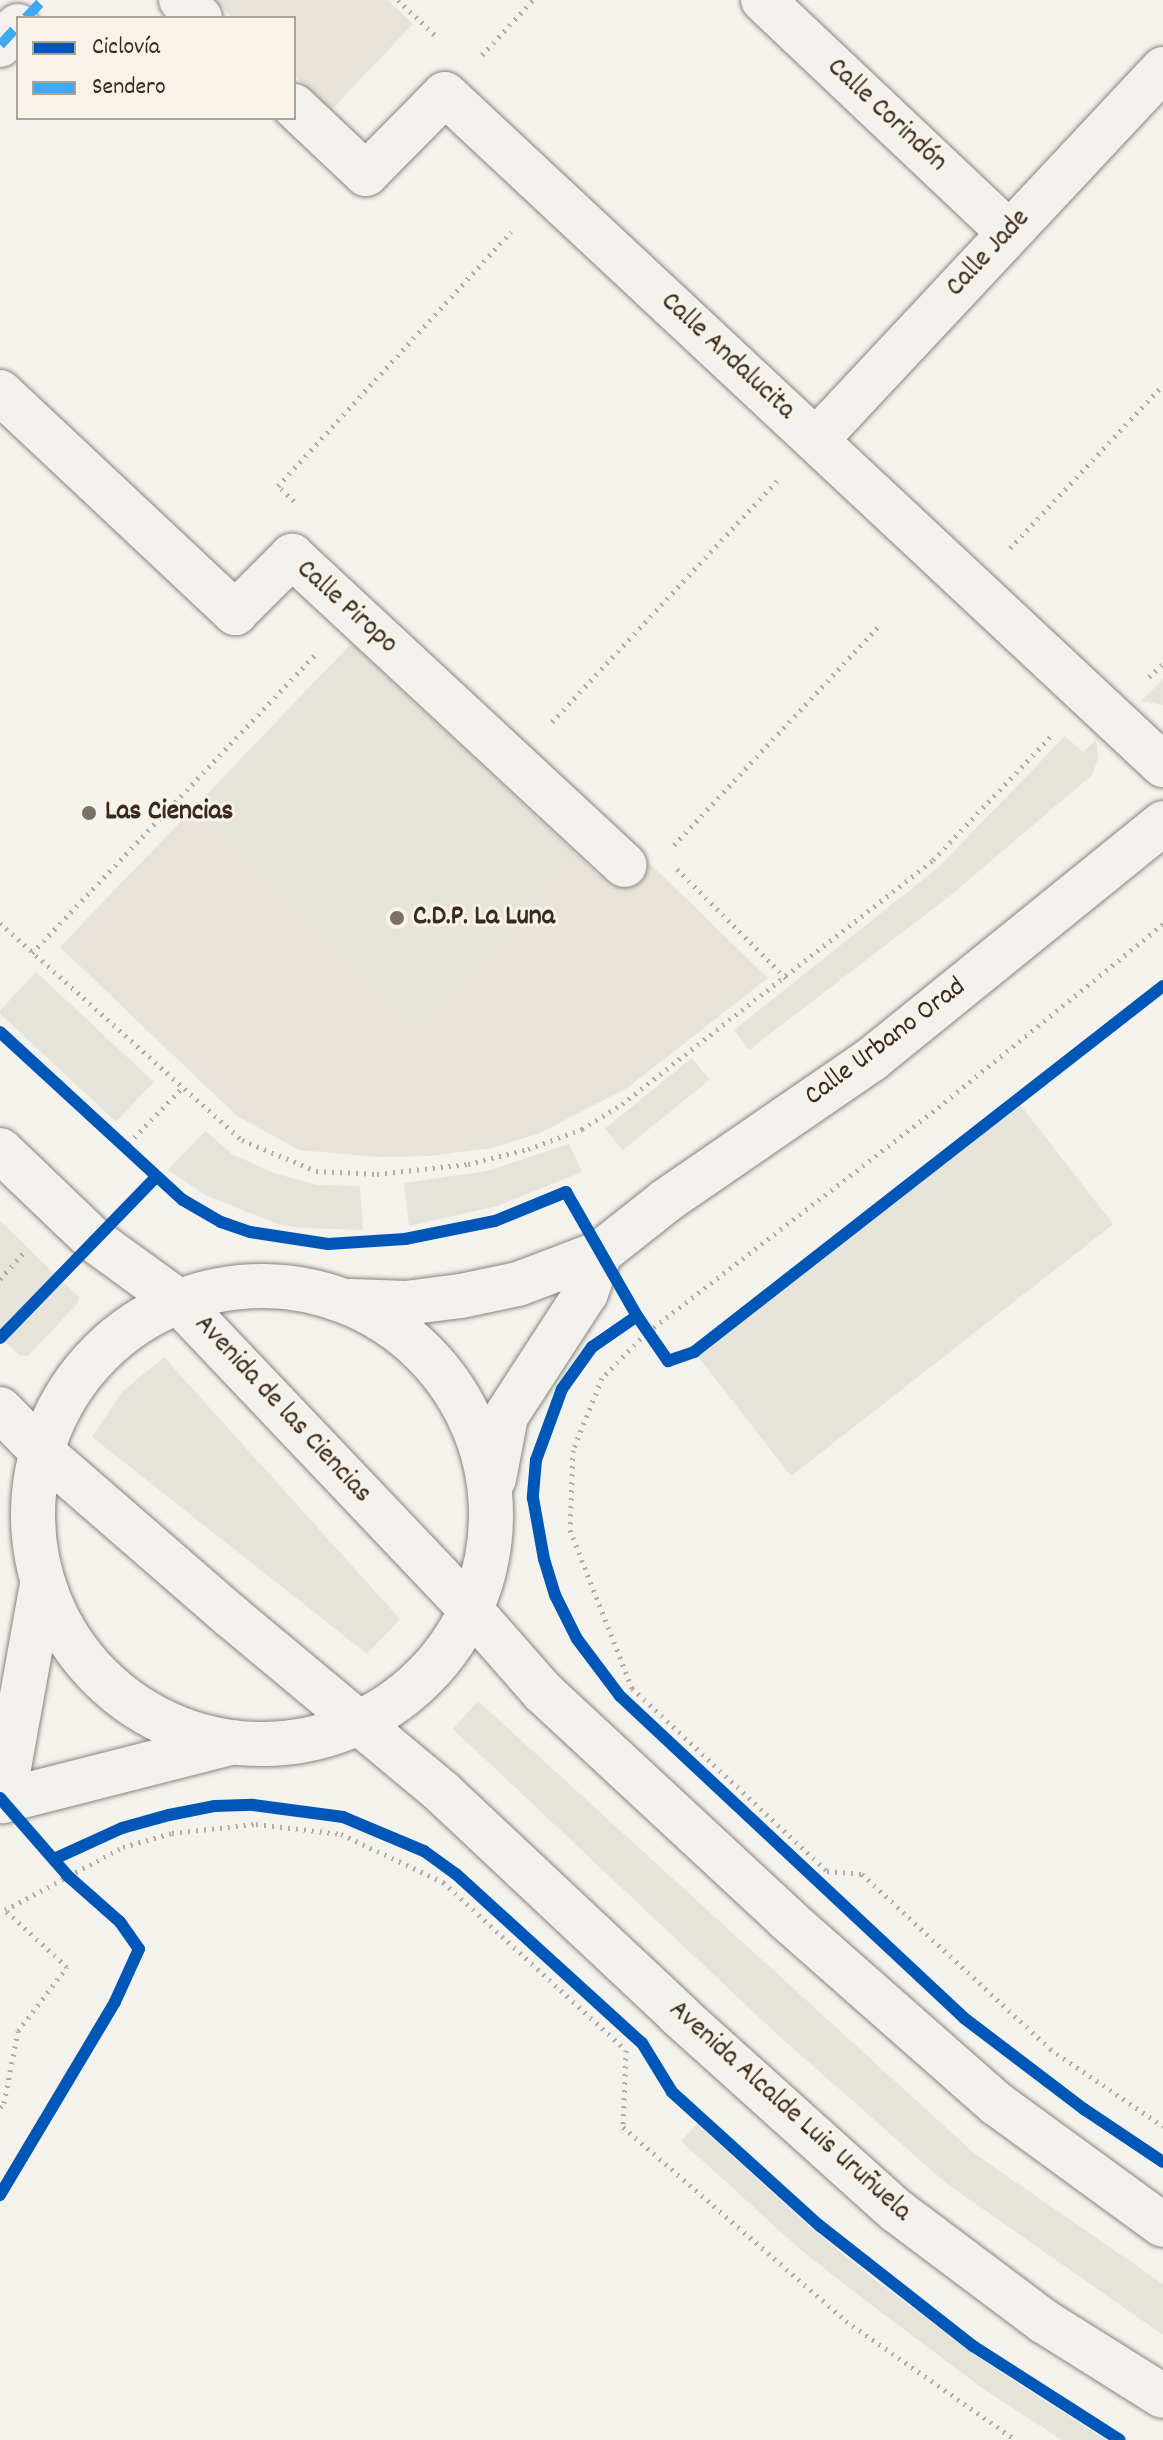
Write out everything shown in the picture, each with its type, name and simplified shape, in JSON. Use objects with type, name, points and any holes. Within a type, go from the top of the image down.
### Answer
[{"type":"street","points":[[28,16],[43,0]]},
{"type":"street","points":[[181,0],[198,16]]},
{"type":"street","name":"Calle Corindón","points":[[763,0],[1009,233]]},
{"type":"street","points":[[0,45],[16,28]]},
{"type":"street","name":"Calle Jade","points":[[816,440],[1163,69]]},
{"type":"street","points":[[296,108],[366,174],[457,81]]},
{"type":"street","name":"Calle Andalucita","points":[[457,81],[549,191],[1163,765]]},
{"type":"street","name":"Calle Piropo","points":[[0,392],[235,613],[292,556],[624,865]]},
{"type":"street","name":"Calle Urbano Orad","points":[[600,1253],[667,1200],[872,1059],[1163,823]]},
{"type":"street","name":"Avenida de las Ciencias","points":[[0,1150],[94,1240],[178,1301],[470,1609],[543,1692],[787,1919],[997,2104],[1163,2225]]},
{"type":"street","points":[[341,1300],[406,1303],[461,1296],[518,1284],[600,1253]]},
{"type":"street","points":[[491,1496],[476,1432],[445,1376],[409,1339],[365,1310],[341,1300],[318,1292],[271,1286],[224,1289],[178,1301],[118,1336],[93,1360],[71,1388],[41,1451],[32,1518],[42,1585],[71,1643],[115,1692],[171,1725],[202,1737],[234,1742],[260,1744],[309,1739],[357,1723],[403,1695],[424,1676],[443,1656],[470,1609],[488,1554],[491,1496],[506,1416],[586,1293],[600,1253]]},
{"type":"street","points":[[0,1409],[41,1451],[357,1723]]},
{"type":"street","points":[[42,1585],[1,1802],[234,1742]]},
{"type":"street","name":"Avenida Alcalde Luis Uruñuela","points":[[357,1723],[443,1793],[679,2015],[897,2211],[1045,2322],[1163,2396]]},
{"type":"path","points":[[398,0],[457,81],[533,0]]},
{"type":"path","points":[[302,508],[278,486],[549,191]]},
{"type":"path","points":[[972,587],[1163,385]]},
{"type":"path","points":[[545,730],[816,440]]},
{"type":"path","points":[[32,953],[354,614]]},
{"type":"path","points":[[661,836],[672,847],[881,624]]},
{"type":"path","points":[[0,923],[242,1140],[316,1171],[377,1174],[468,1164],[528,1149],[582,1129],[622,1104],[933,860],[1061,726],[1086,732],[1163,664]]},
{"type":"path","points":[[675,867],[786,978]]},
{"type":"path","points":[[1163,924],[602,1378],[573,1450],[570,1530],[632,1688],[827,1871],[862,1874],[1050,2049],[1163,2126]]},
{"type":"path","points":[[123,1149],[183,1087]]},
{"type":"path","points":[[113,1139],[134,1159]]},
{"type":"path","points":[[0,1279],[29,1248]]},
{"type":"path","points":[[600,1253],[650,1338]]},
{"type":"path","points":[[620,1696],[676,1749]]},
{"type":"path","points":[[0,2107],[4,2103],[18,2031],[67,1967],[5,1910],[123,1847],[172,1833],[256,1824],[341,1834],[443,1882],[626,2050],[623,2127],[846,2321],[1016,2440]]},
{"type":"shaded area","points":[[214,0],[387,0],[413,24],[331,110],[296,77],[296,16],[231,16]]},
{"type":"shaded area","name":"C.D.P. La Luna","points":[[351,644],[612,888],[643,857],[768,978],[627,1088],[540,1133],[492,1148],[430,1156],[379,1157],[299,1150],[237,1116],[60,947]]},
{"type":"shaded area","points":[[351,644],[575,853],[419,1020],[195,811]]},
{"type":"shaded area","points":[[1163,679],[1163,705],[1141,701]]},
{"type":"shaded area","points":[[1065,736],[1083,752],[1096,740],[1098,758],[1092,775],[951,895],[749,1050],[734,1030],[939,867]]},
{"type":"shaded area","points":[[36,972],[154,1082],[116,1122],[0,1014]]},
{"type":"shaded area","points":[[692,1058],[710,1080],[623,1150],[605,1128]]},
{"type":"shaded area","points":[[1018,1102],[1113,1224],[791,1476],[696,1354]]},
{"type":"shaded area","points":[[205,1131],[232,1154],[274,1173],[317,1185],[360,1186],[363,1230],[277,1224],[207,1196],[168,1170]]},
{"type":"shaded area","points":[[569,1144],[582,1172],[497,1206],[409,1226],[404,1183],[487,1171]]},
{"type":"shaded area","points":[[0,1221],[79,1297],[78,1303],[28,1356],[19,1355],[0,1337]]},
{"type":"shaded area","points":[[164,1357],[400,1619],[367,1654],[92,1437],[122,1392]]},
{"type":"shaded area","points":[[478,1701],[975,2154],[1163,2284],[1163,2335],[946,2183],[780,2037],[453,1729]]},
{"type":"shaded area","points":[[697,2124],[813,2230],[875,2280],[989,2365],[1106,2440],[1062,2440],[982,2388],[866,2301],[802,2251],[681,2141]]},
{"type":"marked path","points":[[28,16],[43,0]]},
{"type":"marked path","points":[[0,45],[16,28]]},
{"type":"cycle path","points":[[637,1316],[668,1361],[694,1352],[1163,986]]},
{"type":"cycle path","points":[[0,1032],[183,1200],[221,1222],[250,1232],[328,1244],[405,1239],[495,1221],[566,1192],[637,1316],[592,1347],[562,1389],[536,1460],[533,1498],[544,1559],[555,1595],[577,1639],[620,1696],[964,2018],[1084,2109],[1163,2162]]},
{"type":"cycle path","points":[[0,1338],[155,1178]]},
{"type":"cycle path","points":[[0,1798],[69,1877],[120,1922],[139,1949],[115,2002],[0,2195]]},
{"type":"cycle path","points":[[54,1859],[122,1828],[169,1815],[215,1806],[253,1805],[343,1817],[424,1851],[456,1874],[642,2043],[672,2092],[820,2226],[973,2346],[1120,2440]]},
{"type":"place","name":"Las Ciencias","points":[[89,813]]},
{"type":"place","name":"C.D.P. La Luna","points":[[397,918]]}]
